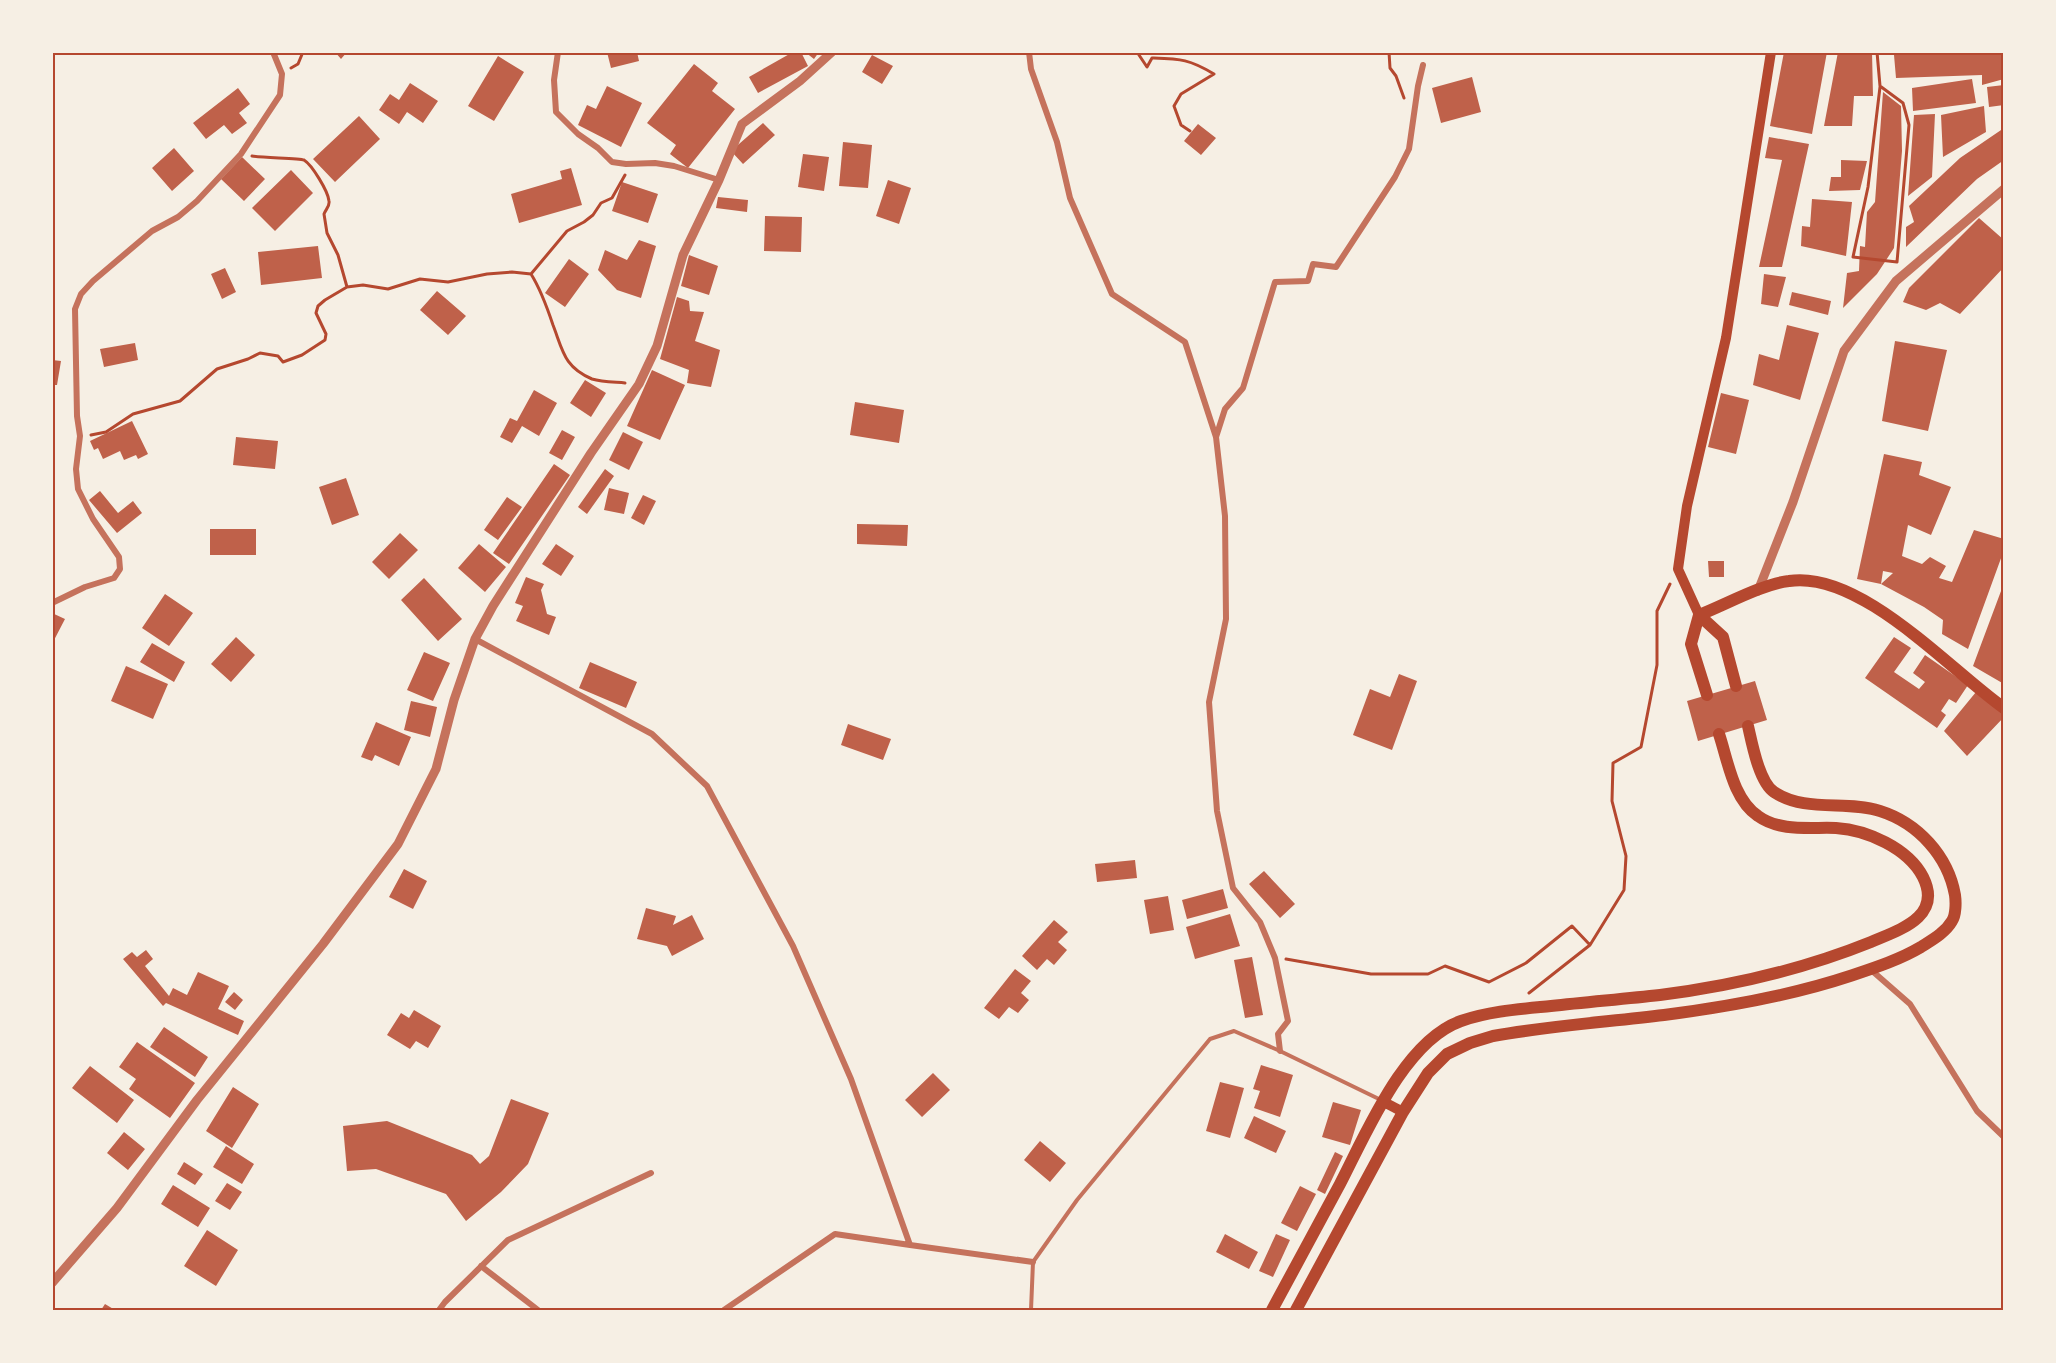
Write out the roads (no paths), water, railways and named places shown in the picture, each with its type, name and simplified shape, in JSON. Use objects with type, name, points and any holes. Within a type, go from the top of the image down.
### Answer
[{"type":"main road","points":[[1736,686],[1723,637],[1699,615],[1678,569],[1687,506],[1726,338],[1771,52]]},
{"type":"main road","points":[[1699,615],[1788,581],[1810,581],[1836,587],[1887,614],[2004,708]]},
{"type":"main road","points":[[1699,615],[1691,644],[1707,695]]},
{"type":"main road","points":[[1296,1311],[1403,1112],[1428,1073],[1447,1054],[1470,1043],[1518,1031],[1713,1008],[1821,985],[1870,969],[1920,948],[1941,934],[1954,920],[1956,900],[1952,879],[1942,858],[1927,840],[1902,822],[1880,811],[1845,805],[1813,805],[1790,801],[1772,791],[1760,769],[1748,726]]},
{"type":"main road","points":[[1272,1311],[1382,1101],[1413,1059],[1438,1033],[1459,1022],[1517,1009],[1662,994],[1770,974],[1824,960],[1861,946],[1910,925],[1923,913],[1928,900],[1923,878],[1907,857],[1889,845],[1870,835],[1839,828],[1784,827],[1758,816],[1744,801],[1732,778],[1719,734]]},
{"type":"main road","points":[[1382,1101],[1403,1112]]},
{"type":"street","points":[[52,603],[85,587],[114,578],[120,569],[119,557],[93,519],[78,489],[76,469],[80,436],[77,416],[75,309],[81,294],[152,231],[178,217],[197,201],[241,154],[280,95],[282,74],[273,52]]},
{"type":"street","points":[[558,52],[554,80],[556,112],[578,134],[598,147],[612,162],[674,166],[719,180]]},
{"type":"street","points":[[52,1283],[117,1208],[197,1100],[323,944],[398,844],[436,769],[454,700],[475,639],[493,606],[591,453],[639,384],[657,346],[682,255],[719,180],[742,124],[800,81],[832,52]]},
{"type":"street","points":[[1029,52],[1031,69],[1057,142],[1070,198],[1112,294],[1185,342],[1216,437],[1225,516],[1226,607],[1226,618],[1209,702],[1217,811],[1233,888],[1260,922],[1275,958],[1288,1021],[1278,1034],[1280,1051]]},
{"type":"street","points":[[1216,437],[1225,409],[1244,388],[1275,282],[1308,281],[1313,264],[1336,267],[1395,177],[1409,149],[1423,65]]},
{"type":"street","points":[[1758,591],[1793,502],[1845,351],[1896,280],[2004,189]]},
{"type":"street","points":[[475,639],[652,734],[707,786],[793,946],[851,1079],[910,1245]]},
{"type":"street","points":[[1870,969],[1910,1004],[1977,1111],[2004,1137]]},
{"type":"street","points":[[439,1311],[508,1240],[651,1173]]},
{"type":"street","points":[[724,1311],[835,1234],[1033,1262]]},
{"type":"street","points":[[481,1266],[538,1311]]},
{"type":"lane","points":[[1031,1311],[1033,1262],[1077,1200],[1210,1039],[1233,1031],[1280,1051],[1382,1101]]}]
